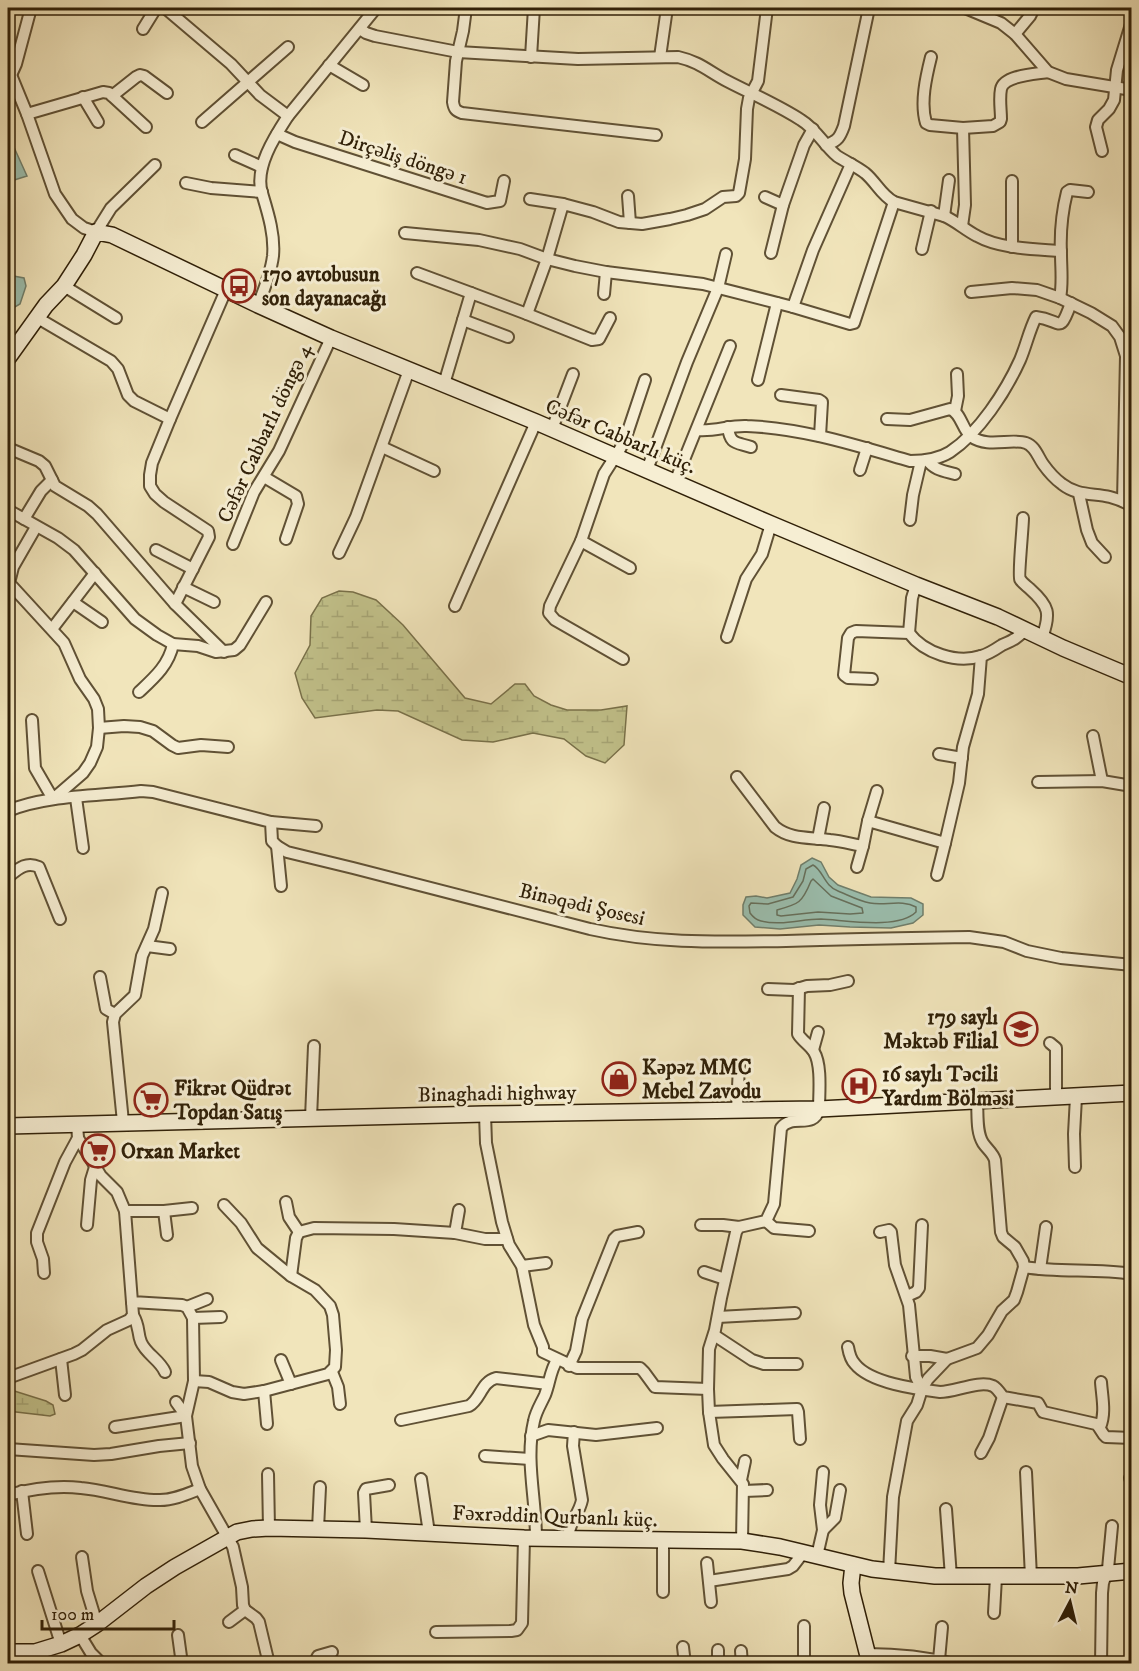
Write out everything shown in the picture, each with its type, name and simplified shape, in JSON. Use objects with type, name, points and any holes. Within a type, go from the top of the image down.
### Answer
[{"type":"street","points":[[32,8],[16,64],[9,73],[27,114],[55,194],[72,219],[84,228],[96,232]]},
{"type":"street","points":[[142,29],[156,8]]},
{"type":"street","points":[[165,8],[231,64],[270,103],[288,116]]},
{"type":"street","points":[[258,305],[273,257],[273,240],[266,200],[262,192],[262,167],[288,116],[376,8]]},
{"type":"street","points":[[466,8],[455,68],[453,102],[457,111],[656,135]]},
{"type":"street","points":[[531,57],[534,8]]},
{"type":"street","points":[[660,57],[667,8]]},
{"type":"street","points":[[530,199],[563,204],[619,222],[653,223],[705,209],[723,197],[736,196],[739,193],[746,159],[747,109],[749,98],[760,73],[767,8]]},
{"type":"street","points":[[826,145],[840,137],[844,126],[869,8]]},
{"type":"street","points":[[965,8],[1001,23],[1016,34],[1048,72],[1066,79],[1131,90]]},
{"type":"street","points":[[1016,34],[1034,8]]},
{"type":"street","points":[[1102,151],[1096,126],[1114,100],[1118,70],[1131,21]]},
{"type":"street","points":[[360,29],[375,36],[458,52],[578,59],[678,57],[692,60],[802,121],[813,129],[836,155],[871,179],[879,191],[894,202],[944,216],[977,236],[1012,247],[1061,251]]},
{"type":"street","points":[[202,122],[288,47]]},
{"type":"street","points":[[931,57],[925,86],[924,119],[930,125],[963,128],[997,125],[1001,119],[1001,88],[1004,82],[1010,78],[1048,72]]},
{"type":"street","points":[[328,65],[363,85]]},
{"type":"street","points":[[112,96],[140,75],[166,93]]},
{"type":"street","points":[[27,114],[103,92],[109,93],[146,127]]},
{"type":"street","points":[[83,97],[98,122]]},
{"type":"street","points":[[962,225],[965,206],[963,128]]},
{"type":"street","points":[[771,253],[783,205],[804,145],[813,129]]},
{"type":"street","name":"Dirçəliş döngə 1","points":[[277,134],[295,142],[487,203],[500,201],[504,181]]},
{"type":"street","points":[[235,155],[262,167]]},
{"type":"street","points":[[793,307],[813,250],[851,164]]},
{"type":"street","points":[[8,358],[36,317],[64,286],[84,255],[99,224],[111,208],[155,165]]},
{"type":"street","points":[[944,216],[950,180]]},
{"type":"street","points":[[1012,181],[1012,247]]},
{"type":"street","points":[[186,183],[211,188],[262,192]]},
{"type":"street","points":[[1060,298],[1063,207],[1067,192],[1070,190],[1088,192]]},
{"type":"street","points":[[628,196],[630,223]]},
{"type":"street","points":[[765,197],[783,205]]},
{"type":"street","points":[[405,233],[479,240],[519,249],[547,259],[606,272],[686,281],[793,307],[846,324],[854,323],[894,202]]},
{"type":"street","points":[[527,314],[547,259],[563,204]]},
{"type":"street","points":[[922,249],[931,212]]},
{"type":"street","name":"Cəfər Cabbarlı küç.","points":[[96,232],[118,237],[331,338],[536,422],[916,585],[998,617],[1131,677]]},
{"type":"street","points":[[646,470],[718,288],[726,254]]},
{"type":"street","points":[[604,294],[606,272]]},
{"type":"street","points":[[417,273],[592,340],[599,339],[610,318]]},
{"type":"street","points":[[64,286],[116,318]]},
{"type":"street","points":[[957,374],[958,396],[955,411],[969,436],[986,442],[1029,444],[1044,466],[1063,485],[1079,494],[1110,497],[1127,504],[1126,356],[1120,338],[1112,326],[1071,303],[1037,291],[1012,288],[971,292]]},
{"type":"street","points":[[175,604],[209,537],[208,531],[155,494],[150,486],[150,475],[152,463],[226,290]]},
{"type":"street","points":[[444,384],[471,292]]},
{"type":"street","points":[[758,380],[777,303]]},
{"type":"street","points":[[697,430],[757,426],[820,436],[910,461],[924,461],[950,452],[982,421],[1011,378],[1025,349],[1036,317],[1058,324],[1062,323],[1071,303]]},
{"type":"street","points":[[36,317],[111,361],[118,369],[128,395],[170,420]]},
{"type":"street","points":[[463,320],[508,336]]},
{"type":"street","name":"Cəfər Cabbarlı döngə 4","points":[[233,544],[254,492],[279,451],[331,338]]},
{"type":"street","points":[[675,482],[730,346]]},
{"type":"street","points":[[339,553],[356,517],[409,370]]},
{"type":"street","points":[[552,429],[573,374]]},
{"type":"street","points":[[624,659],[555,620],[549,613],[550,606],[581,541],[604,474],[626,437],[645,380]]},
{"type":"street","points":[[781,395],[822,402],[820,436]]},
{"type":"street","points":[[887,419],[910,420],[950,409],[955,411]]},
{"type":"street","points":[[455,606],[536,422]]},
{"type":"street","points":[[728,427],[732,441],[751,447]]},
{"type":"street","points":[[382,447],[434,471]]},
{"type":"street","points":[[8,448],[39,461],[45,466],[59,490],[80,501],[97,514],[175,604],[224,652]]},
{"type":"street","points":[[860,470],[867,448]]},
{"type":"street","points":[[924,461],[938,469],[955,474]]},
{"type":"street","points":[[910,520],[913,495],[924,461]]},
{"type":"street","points":[[264,477],[298,499],[286,539]]},
{"type":"street","points":[[24,519],[41,491],[52,480]]},
{"type":"street","points":[[1079,494],[1092,543],[1105,556]]},
{"type":"street","points":[[8,510],[58,538],[74,550],[135,619],[172,644],[198,646],[216,652],[234,650],[240,645],[266,602]]},
{"type":"street","points":[[1023,519],[1019,573],[1020,579],[1046,605],[1047,618],[1042,638]]},
{"type":"street","points":[[727,637],[746,579],[762,554],[771,524]]},
{"type":"street","points":[[36,527],[13,567],[8,584],[64,643],[80,680],[94,699],[98,709],[97,747],[90,763],[83,773],[53,800]]},
{"type":"street","points":[[581,541],[630,568]]},
{"type":"street","points":[[156,550],[193,568]]},
{"type":"street","points":[[52,629],[95,573]]},
{"type":"street","points":[[916,585],[912,598],[909,633],[916,643],[937,653],[964,659],[981,656],[1019,637],[1025,629]]},
{"type":"street","points":[[183,587],[214,602]]},
{"type":"street","points":[[73,602],[102,622]]},
{"type":"street","points":[[872,679],[848,678],[844,675],[848,638],[851,633],[856,631],[909,633]]},
{"type":"street","points":[[139,692],[160,673],[171,653],[172,644]]},
{"type":"street","points":[[937,875],[978,694],[981,656]]},
{"type":"street","points":[[32,720],[35,768],[53,800]]},
{"type":"street","points":[[99,728],[140,727],[153,731],[178,748],[201,745],[228,747]]},
{"type":"street","points":[[1093,736],[1102,781]]},
{"type":"street","points":[[939,754],[962,758]]},
{"type":"street","points":[[737,777],[783,833],[862,846]]},
{"type":"street","points":[[1038,782],[1102,781],[1131,786]]},
{"type":"street","points":[[8,811],[53,800],[141,791],[153,792],[271,822],[316,826]]},
{"type":"street","points":[[857,867],[877,791]]},
{"type":"street","points":[[76,798],[83,848]]},
{"type":"street","points":[[818,839],[824,808]]},
{"type":"street","points":[[868,821],[945,843]]},
{"type":"street","points":[[271,822],[272,841],[277,846],[281,886]]},
{"type":"street","name":"Binəqədi Şosesi","points":[[277,846],[296,855],[620,936],[696,942],[969,937],[994,939],[1037,954],[1131,965]]},
{"type":"street","points":[[8,877],[21,867],[30,864],[39,867],[43,872],[60,919]]},
{"type":"street","points":[[123,1122],[113,1022],[115,1014],[135,995],[142,956],[154,929],[162,893]]},
{"type":"street","points":[[147,946],[170,949]]},
{"type":"street","points":[[100,976],[106,1009],[115,1014]]},
{"type":"street","points":[[768,989],[783,991],[848,981]]},
{"type":"street","points":[[766,1221],[774,1204],[781,1128],[789,1122],[814,1119],[819,1109],[818,1067],[813,1050],[798,1034],[799,988]]},
{"type":"street","points":[[813,1050],[818,1032]]},
{"type":"street","points":[[1050,1043],[1056,1048],[1056,1098]]},
{"type":"street","points":[[311,1118],[314,1047]]},
{"type":"street","points":[[737,1110],[739,1065]]},
{"type":"street","name":"Binaghadi highway","points":[[8,1126],[77,1131],[123,1122],[819,1109],[1131,1094]]},
{"type":"street","points":[[1075,1167],[1076,1097]]},
{"type":"street","points":[[889,1572],[893,1497],[907,1421],[928,1379],[947,1359],[977,1348],[988,1335],[997,1318],[1014,1300],[1024,1267],[1015,1247],[1003,1237],[1001,1232],[995,1160],[980,1136],[977,1102]]},
{"type":"street","points":[[485,1114],[486,1143],[502,1222],[507,1239],[522,1266],[534,1325],[543,1352],[568,1365],[583,1369],[634,1367],[644,1372],[655,1387],[708,1389]]},
{"type":"street","points":[[77,1131],[95,1167],[117,1192],[125,1211],[133,1315],[138,1323],[142,1345],[160,1362],[165,1372]]},
{"type":"street","points":[[44,1273],[37,1233],[77,1131]]},
{"type":"street","points":[[87,1225],[91,1180],[95,1167]]},
{"type":"street","points":[[286,1202],[289,1217],[299,1232]]},
{"type":"street","points":[[194,1381],[209,1382],[232,1392],[244,1394],[322,1377],[332,1372],[336,1362],[333,1315],[330,1306],[315,1290],[291,1276],[258,1248],[241,1223],[224,1205]]},
{"type":"street","points":[[125,1211],[192,1208]]},
{"type":"street","points":[[455,1233],[459,1209]]},
{"type":"street","points":[[164,1211],[167,1235]]},
{"type":"street","points":[[700,1225],[739,1227],[766,1221]]},
{"type":"street","points":[[766,1221],[774,1228],[809,1231]]},
{"type":"street","points":[[907,1296],[919,1288],[922,1225]]},
{"type":"street","points":[[739,1227],[710,1349],[709,1412],[714,1445],[742,1486],[767,1490]]},
{"type":"street","points":[[1040,1269],[1046,1227]]},
{"type":"street","points":[[291,1276],[296,1238],[299,1232],[314,1228],[394,1229],[455,1233],[485,1239],[507,1239]]},
{"type":"street","points":[[880,1232],[889,1230],[891,1232],[896,1265],[907,1296],[916,1377],[922,1389]]},
{"type":"street","points":[[568,1365],[576,1351],[582,1319],[614,1239],[617,1236],[638,1232]]},
{"type":"street","points":[[522,1266],[546,1263]]},
{"type":"street","points":[[1024,1267],[1131,1274]]},
{"type":"street","points":[[704,1272],[725,1280]]},
{"type":"street","points":[[132,1302],[188,1307],[207,1299]]},
{"type":"street","points":[[188,1307],[193,1318],[194,1381],[186,1416],[192,1466],[200,1489],[234,1551],[245,1610],[259,1622],[269,1664]]},
{"type":"street","points":[[718,1317],[795,1312]]},
{"type":"street","points":[[8,1378],[82,1350],[107,1330],[129,1320],[133,1315]]},
{"type":"street","points":[[193,1318],[221,1317]]},
{"type":"street","points":[[714,1335],[752,1360],[764,1364],[797,1364]]},
{"type":"street","points":[[848,1347],[855,1364],[872,1377],[922,1389],[948,1392],[977,1385],[988,1385],[997,1389],[1003,1397],[1035,1401],[1040,1404],[1043,1412],[1100,1426]]},
{"type":"street","points":[[912,1356],[947,1359]]},
{"type":"street","points":[[61,1359],[65,1395]]},
{"type":"street","points":[[280,1360],[291,1384]]},
{"type":"street","points":[[436,1632],[506,1632],[517,1629],[522,1623],[535,1505],[530,1460],[531,1436],[534,1419],[551,1370],[557,1360]]},
{"type":"street","points":[[332,1372],[338,1387],[340,1404]]},
{"type":"street","points":[[401,1420],[469,1406],[484,1385],[496,1378],[548,1384]]},
{"type":"street","points":[[1101,1382],[1103,1420],[1100,1426],[1102,1434],[1106,1437],[1131,1438]]},
{"type":"street","points":[[264,1391],[267,1424]]},
{"type":"street","points":[[981,1453],[989,1438],[1003,1397]]},
{"type":"street","points":[[176,1402],[186,1416]]},
{"type":"street","points":[[709,1412],[797,1409],[800,1439]]},
{"type":"street","points":[[114,1427],[186,1416]]},
{"type":"street","points":[[531,1436],[548,1430],[605,1434],[657,1428]]},
{"type":"street","points":[[568,1538],[571,1522],[582,1500],[573,1446],[574,1432]]},
{"type":"street","points":[[8,1449],[94,1455],[190,1443]]},
{"type":"street","points":[[485,1456],[530,1460]]},
{"type":"street","points":[[742,1541],[742,1486],[745,1461]]},
{"type":"street","points":[[823,1472],[820,1506],[823,1530]]},
{"type":"street","points":[[1026,1472],[1031,1577]]},
{"type":"street","points":[[268,1474],[270,1528]]},
{"type":"street","points":[[421,1479],[429,1533]]},
{"type":"street","points":[[366,1530],[364,1493],[366,1489],[389,1485]]},
{"type":"street","points":[[8,1495],[22,1491],[63,1487],[160,1500],[184,1496],[200,1489]]},
{"type":"street","points":[[318,1529],[320,1487]]},
{"type":"street","points":[[709,1581],[788,1569],[793,1566],[810,1554],[823,1530],[835,1518],[840,1490]]},
{"type":"street","points":[[22,1491],[27,1534]]},
{"type":"street","points":[[946,1509],[951,1577]]},
{"type":"street","points":[[1101,1664],[1102,1593],[1109,1563],[1112,1526]]},
{"type":"street","name":"Fəxrəddin Qurbanlı küç.","points":[[8,1653],[35,1658],[80,1635],[160,1577],[228,1537],[245,1530],[270,1528],[530,1538],[742,1541],[780,1547],[889,1572],[951,1577],[1031,1577],[1131,1571]]},
{"type":"street","points":[[663,1540],[663,1592]]},
{"type":"street","points":[[82,1557],[87,1591],[97,1624]]},
{"type":"street","points":[[707,1563],[711,1602]]},
{"type":"street","points":[[853,1565],[852,1593],[869,1659],[889,1654],[954,1664]]},
{"type":"street","points":[[38,1571],[61,1644]]},
{"type":"street","points":[[994,1613],[996,1577]]},
{"type":"street","points":[[229,1622],[245,1610]]},
{"type":"street","points":[[804,1626],[804,1664]]},
{"type":"street","points":[[939,1660],[942,1627]]},
{"type":"street","points":[[80,1635],[91,1653],[102,1664]]},
{"type":"street","points":[[178,1635],[182,1664]]},
{"type":"street","points":[[683,1647],[685,1664]]},
{"type":"street","points":[[718,1650],[718,1664]]},
{"type":"street","points":[[741,1651],[742,1664]]},
{"type":"street","points":[[314,1664],[318,1656],[332,1652]]},
{"type":"green space","points":[[339,591],[353,592],[376,600],[403,625],[465,698],[491,704],[515,684],[525,684],[534,696],[567,710],[601,710],[627,706],[624,745],[605,763],[586,756],[564,739],[533,733],[493,742],[462,740],[398,711],[377,710],[315,718],[302,698],[295,673],[310,645],[311,616],[322,598]]},
{"type":"green space","points":[[8,1389],[46,1401],[53,1405],[55,1414],[50,1416],[8,1411]]},
{"type":"water","points":[[8,134],[27,176],[8,182]]},
{"type":"water","points":[[8,275],[24,278],[26,286],[20,304],[8,311]]},
{"type":"water","points":[[812,858],[821,862],[829,877],[838,885],[871,897],[911,898],[923,904],[923,915],[913,923],[891,928],[819,925],[780,929],[755,927],[743,915],[746,897],[767,898],[790,893],[801,865]]},
{"type":"place","name":"170 avtobusun son dayanacağı","points":[[239,286]]},
{"type":"place","name":"179 saylı Məktəb Filial","points":[[1021,1029]]},
{"type":"place","name":"Kəpəz MMC Mebel Zavodu","points":[[619,1079]]},
{"type":"place","name":"16 saylı Təcili Yardım Bölməsi","points":[[859,1086]]},
{"type":"place","name":"Fikrət Qüdrət Topdan Satış","points":[[151,1100]]},
{"type":"place","name":"Orxan Market","points":[[98,1151]]}]
